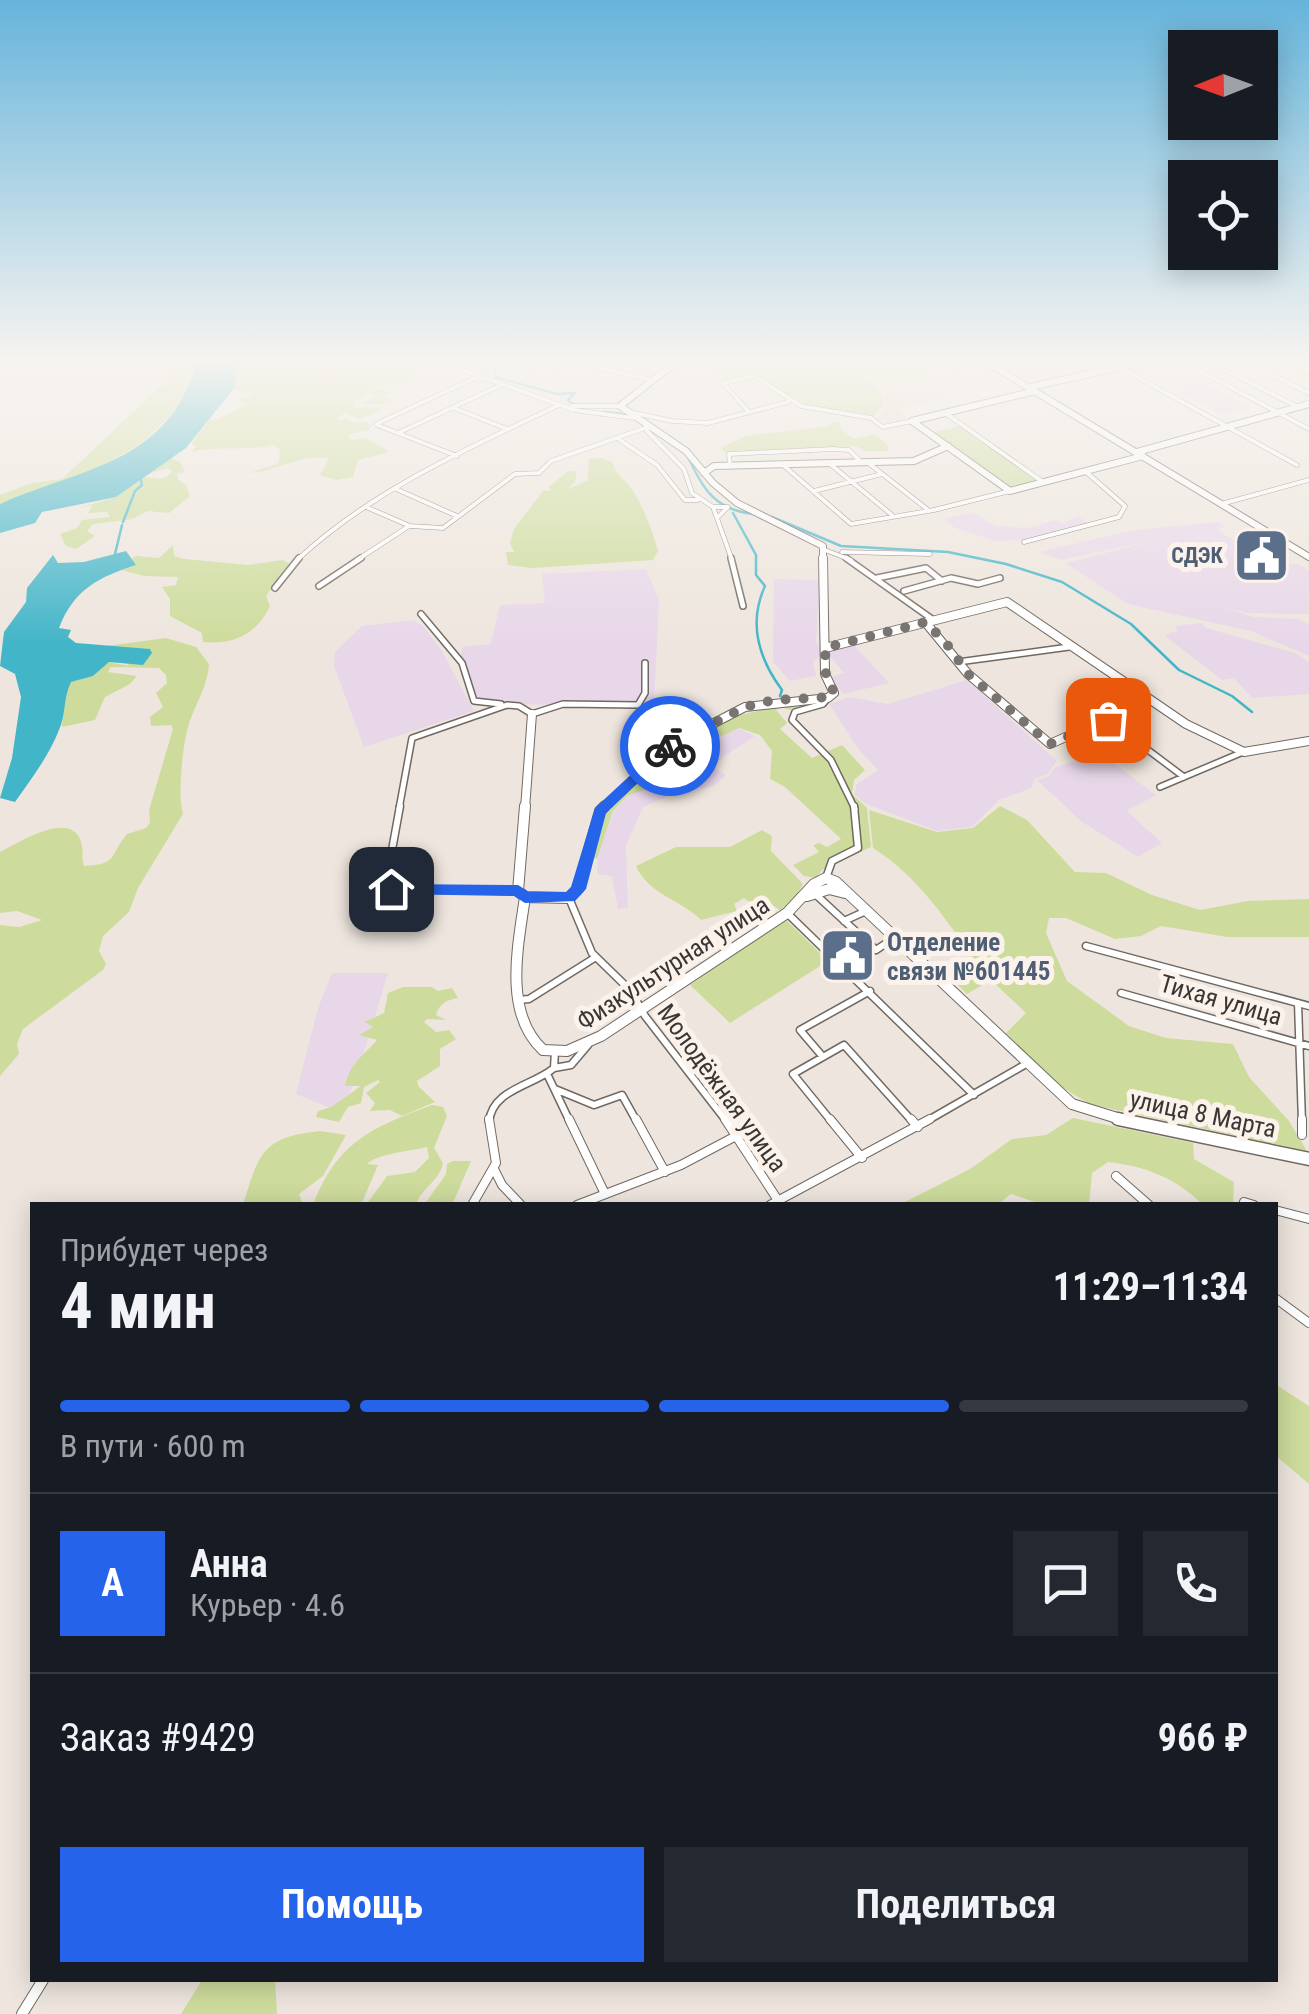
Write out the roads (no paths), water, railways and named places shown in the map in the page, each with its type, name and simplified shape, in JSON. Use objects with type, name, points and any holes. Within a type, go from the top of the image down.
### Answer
[{"type":"main road","points":[[690,457],[714,466],[914,461],[923,457]]},
{"type":"main road","points":[[963,457],[1010,491],[1130,457]]},
{"type":"main road","points":[[1145,457],[1309,558]]},
{"type":"main road","points":[[522,894],[570,898],[578,889],[600,811],[668,747],[745,707],[774,700],[828,698],[834,694],[826,677],[828,550],[812,538],[737,503],[696,461]]},
{"type":"main road","points":[[704,473],[714,466]]},
{"type":"main road","points":[[825,648],[1006,602],[1186,724],[1244,752],[1309,741]]},
{"type":"main road","points":[[929,621],[958,662],[1050,744],[1149,700]]},
{"type":"main road","points":[[532,714],[518,946],[518,1021],[527,1038],[540,1047],[555,1050]]},
{"type":"main road","points":[[826,878],[866,910],[1026,1064]]},
{"type":"main road","name":"Физкультурная улица","points":[[555,1050],[590,1043],[787,913],[826,878]]},
{"type":"main road","points":[[811,892],[837,887]]},
{"type":"main road","name":"улица 8 Марта","points":[[1026,1064],[1058,1094],[1088,1112],[1309,1159]]},
{"type":"street","points":[[275,588],[296,560],[366,507],[455,457]]},
{"type":"street","points":[[366,507],[410,526],[443,528],[515,474],[540,473],[550,461],[560,457]]},
{"type":"street","points":[[646,457],[674,480],[686,500],[728,507]]},
{"type":"street","points":[[672,457],[684,469],[684,479],[698,500]]},
{"type":"street","points":[[728,457],[730,466]]},
{"type":"street","points":[[858,457],[928,510]]},
{"type":"street","points":[[1007,457],[1043,482]]},
{"type":"street","points":[[1283,457],[1297,465]]},
{"type":"street","points":[[830,464],[893,516]]},
{"type":"street","points":[[783,466],[852,524],[1010,491]]},
{"type":"street","points":[[663,471],[684,469]]},
{"type":"street","points":[[1024,542],[1119,517],[1125,506],[1085,471]]},
{"type":"street","points":[[813,492],[882,474]]},
{"type":"street","points":[[674,480],[684,479]]},
{"type":"street","points":[[1220,504],[1309,480]]},
{"type":"street","points":[[396,489],[457,516]]},
{"type":"street","points":[[718,517],[737,503]]},
{"type":"street","points":[[713,507],[743,606]]},
{"type":"street","points":[[319,586],[410,526]]},
{"type":"street","points":[[828,550],[930,554]]},
{"type":"street","points":[[828,550],[902,592],[929,621]]},
{"type":"street","points":[[876,579],[926,568],[942,581]]},
{"type":"street","points":[[902,592],[952,578],[978,584],[1000,578]]},
{"type":"street","points":[[421,614],[432,632],[461,659],[473,682],[474,700],[519,706],[532,714],[563,704],[638,705],[646,693],[645,663]]},
{"type":"street","points":[[958,662],[1069,647]]},
{"type":"street","name":"Физкультурная улица","points":[[826,878],[832,861],[858,848],[860,826],[854,802],[836,766],[792,720],[794,712],[824,704],[828,698]]},
{"type":"street","points":[[507,705],[412,738],[386,882],[391,889],[404,892],[522,894]]},
{"type":"street","points":[[1108,720],[1184,776]]},
{"type":"street","points":[[1160,787],[1244,752]]},
{"type":"street","points":[[811,892],[876,950],[895,938]]},
{"type":"street","name":"Молодёжная улица","points":[[570,898],[596,957],[630,991],[736,1136],[775,1202]]},
{"type":"street","points":[[844,921],[866,910]]},
{"type":"street","points":[[787,913],[974,1095]]},
{"type":"street","points":[[1086,946],[1309,1006]]},
{"type":"street","points":[[517,1000],[529,999],[596,957]]},
{"type":"street","points":[[824,1057],[800,1030],[870,991]]},
{"type":"street","name":"Тихая улица","points":[[1121,993],[1304,1045]]},
{"type":"street","points":[[1298,1003],[1304,1045],[1302,1135]]},
{"type":"street","points":[[474,1202],[494,1168],[498,1152],[488,1120],[491,1108],[504,1096],[572,1065],[590,1043]]},
{"type":"street","points":[[862,1158],[793,1074],[844,1045],[918,1126]]},
{"type":"street","points":[[555,1050],[551,1072],[555,1089],[605,1194]]},
{"type":"street","points":[[780,1202],[1026,1064]]},
{"type":"street","points":[[555,1089],[594,1105],[622,1095],[665,1172]]},
{"type":"street","points":[[585,1202],[665,1172],[736,1136]]},
{"type":"street","points":[[494,1168],[502,1185],[518,1202]]},
{"type":"street","points":[[1116,1176],[1146,1202]]},
{"type":"street","points":[[1278,1211],[1309,1219]]},
{"type":"street","points":[[1278,1300],[1309,1323]]},
{"type":"street","points":[[22,2014],[42,1982]]},
{"type":"water","points":[[173,457],[116,497],[42,512],[35,523],[0,533],[0,504],[118,458]]},
{"type":"water","points":[[126,551],[136,565],[89,586],[72,603],[59,628],[71,630],[68,637],[76,643],[150,649],[152,653],[143,665],[109,662],[93,676],[71,682],[61,724],[45,758],[15,802],[0,798],[12,758],[21,697],[15,674],[0,666],[4,632],[26,602],[27,588],[53,555],[58,563],[84,562]]},
{"type":"waterway","points":[[688,457],[720,503],[754,514]]},
{"type":"waterway","points":[[123,522],[135,491],[142,485],[140,476]]},
{"type":"waterway","points":[[733,513],[756,555],[756,575],[765,586],[757,627],[767,666],[782,690],[780,696]]},
{"type":"waterway","points":[[772,517],[841,546],[948,552],[1006,564],[1062,582],[1131,624],[1179,670],[1232,696],[1252,712]]},
{"type":"waterway","points":[[115,554],[122,525]]},
{"type":"place","name":"СДЭК","points":[[1262,555]]},
{"type":"place","name":"Отделение связи №601445","points":[[848,956]]}]
